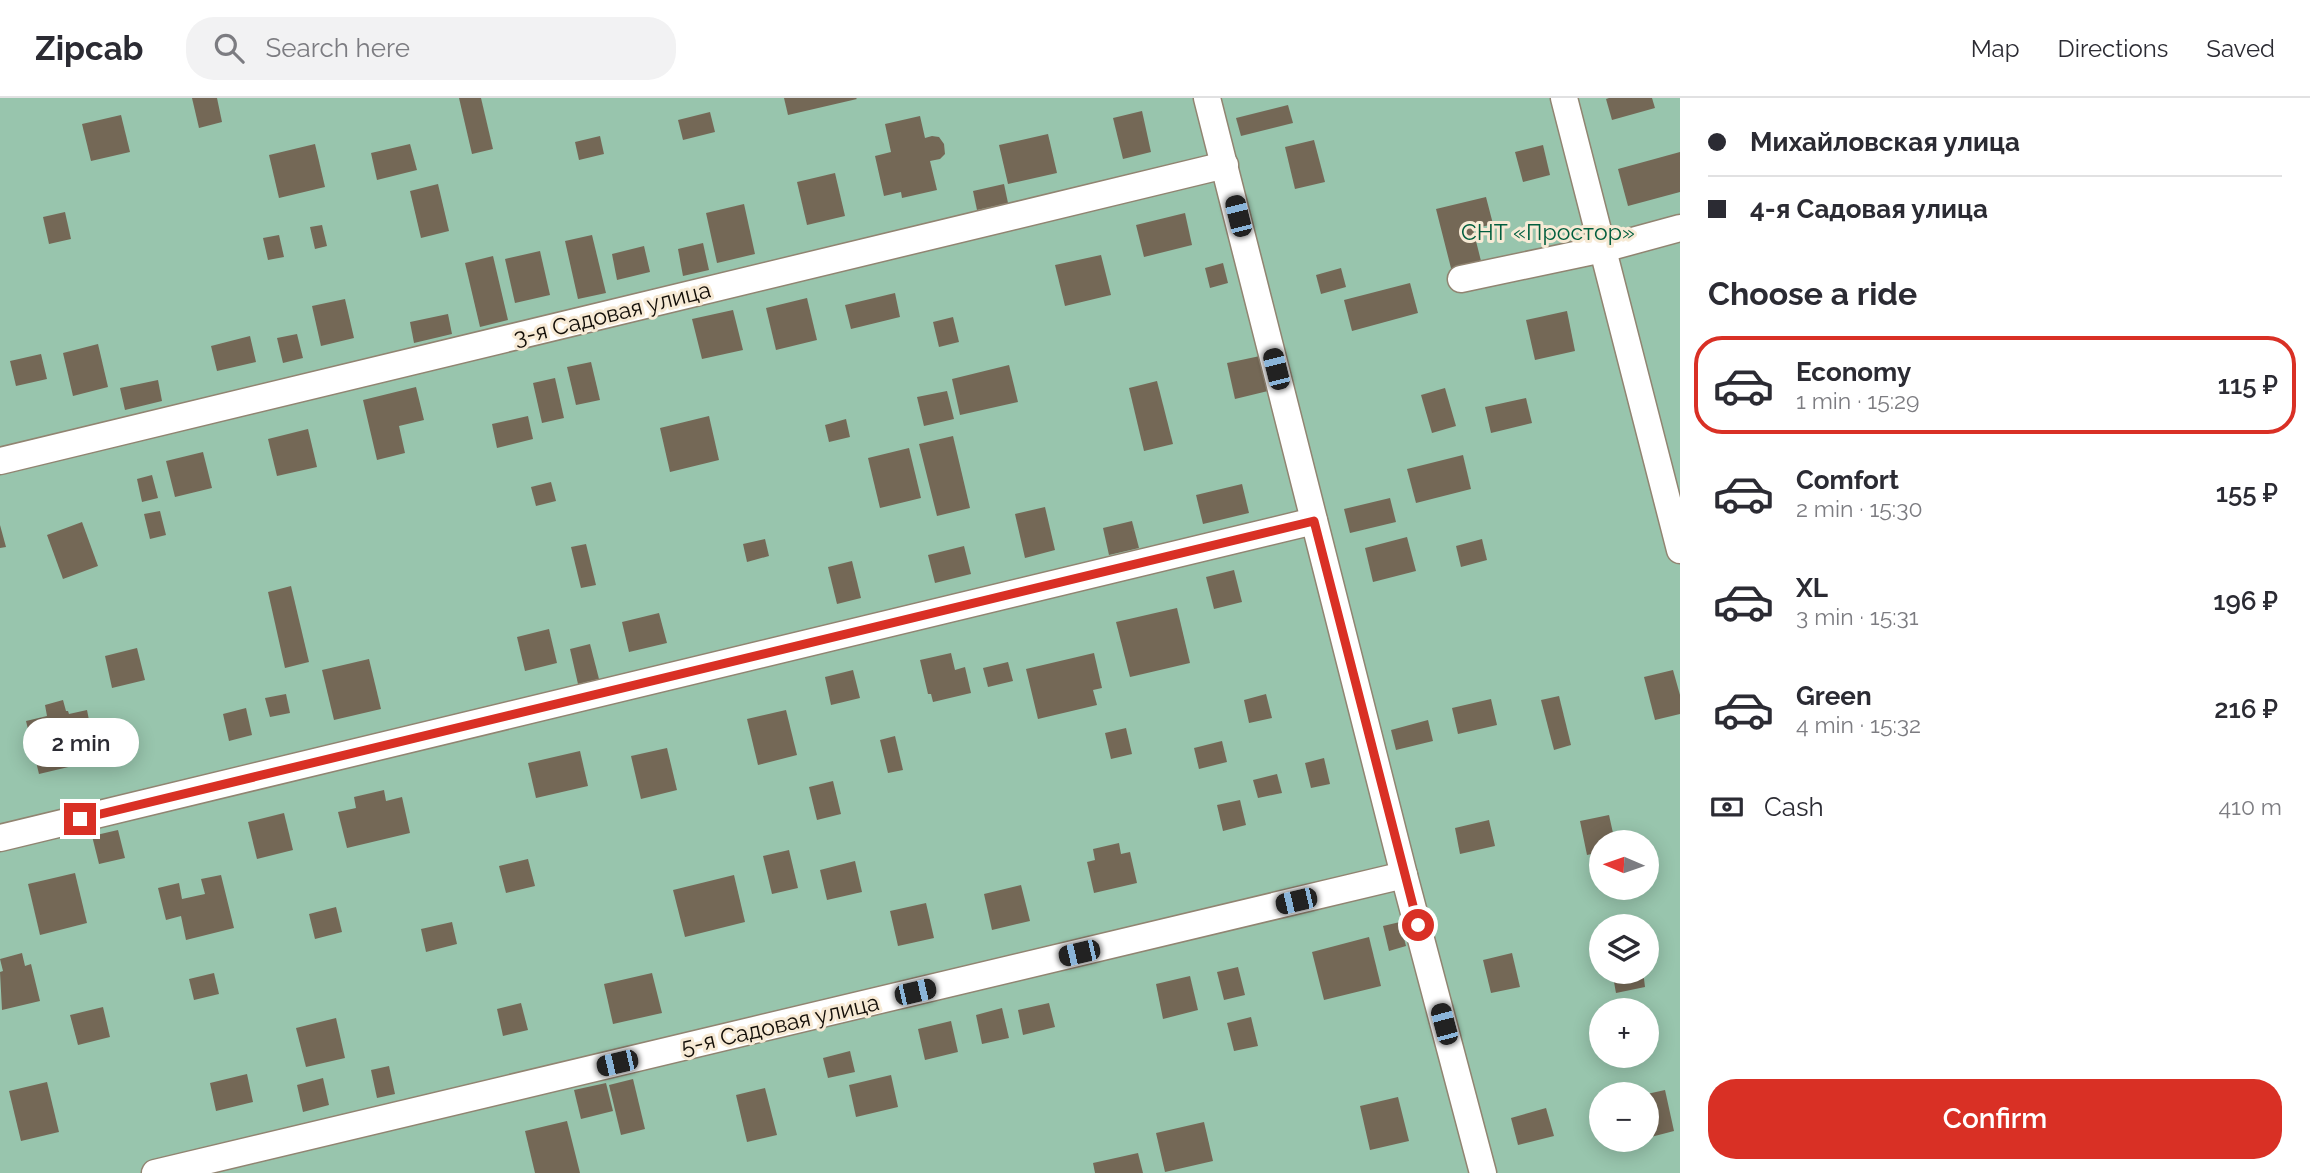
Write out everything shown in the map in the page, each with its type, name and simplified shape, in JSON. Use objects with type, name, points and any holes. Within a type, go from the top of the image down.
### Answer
[{"type":"street","points":[[1207,98],[1404,875],[1483,1173]]},
{"type":"street","points":[[1564,98],[1680,550]]},
{"type":"street","name":"3-я Садовая улица","points":[[0,461],[1225,165]]},
{"type":"street","points":[[1461,279],[1603,249],[1680,228]]},
{"type":"street","points":[[0,838],[1314,521]]},
{"type":"street","name":"5-я Садовая улица","points":[[155,1173],[1404,875]]},
{"type":"green space","name":"СНТ «Простор»","points":[[0,98],[1680,98],[1680,1173],[0,1173]]},
{"type":"building","points":[[192,98],[217,98],[222,122],[199,128]]},
{"type":"building","points":[[459,98],[481,98],[493,149],[472,154]]},
{"type":"building","points":[[784,98],[856,98],[857,99],[788,115]]},
{"type":"building","points":[[1652,98],[1655,108],[1612,120],[1606,99]]},
{"type":"building","points":[[1288,105],[1293,123],[1241,136],[1236,118]]},
{"type":"building","points":[[1142,111],[1151,152],[1123,159],[1113,118]]},
{"type":"building","points":[[710,112],[715,132],[683,140],[678,120]]},
{"type":"building","points":[[121,115],[130,152],[91,161],[82,124]]},
{"type":"building","points":[[920,116],[925,138],[939,137],[944,144],[945,154],[940,159],[930,161],[937,190],[902,198],[901,192],[884,196],[875,156],[891,152],[885,124]]},
{"type":"building","points":[[1048,134],[1057,173],[1008,184],[999,145]]},
{"type":"building","points":[[600,136],[604,154],[579,160],[575,142]]},
{"type":"building","points":[[1314,140],[1325,182],[1295,189],[1285,147]]},
{"type":"building","points":[[315,144],[325,187],[279,198],[269,155]]},
{"type":"building","points":[[410,144],[417,170],[377,180],[371,153]]},
{"type":"building","points":[[1543,145],[1550,175],[1523,182],[1515,152]]},
{"type":"building","points":[[1680,152],[1680,192],[1628,206],[1618,169]]},
{"type":"building","points":[[835,173],[845,216],[807,225],[797,182]]},
{"type":"building","points":[[438,184],[449,231],[421,238],[410,191]]},
{"type":"building","points":[[1004,184],[1008,203],[977,210],[973,191]]},
{"type":"building","points":[[1486,197],[1493,224],[1473,229],[1483,269],[1453,276],[1436,209]]},
{"type":"building","points":[[744,204],[755,254],[717,263],[706,213]]},
{"type":"building","points":[[65,212],[71,239],[49,244],[43,217]]},
{"type":"building","points":[[1185,213],[1192,245],[1144,257],[1136,225]]},
{"type":"building","points":[[322,225],[327,246],[315,249],[310,227]]},
{"type":"building","points":[[279,235],[284,257],[268,260],[263,238]]},
{"type":"building","points":[[592,235],[606,293],[578,299],[565,241]]},
{"type":"building","points":[[703,243],[709,270],[683,276],[678,249]]},
{"type":"building","points":[[644,246],[650,272],[617,280],[612,254]]},
{"type":"building","points":[[540,251],[550,295],[515,303],[505,259]]},
{"type":"building","points":[[1101,255],[1111,295],[1065,306],[1055,265]]},
{"type":"building","points":[[493,256],[508,320],[480,327],[465,263]]},
{"type":"building","points":[[1223,263],[1228,283],[1210,288],[1205,268]]},
{"type":"building","points":[[1341,268],[1346,287],[1321,294],[1316,275]]},
{"type":"building","points":[[1410,283],[1418,313],[1352,331],[1344,300]]},
{"type":"building","points":[[895,293],[900,317],[851,329],[845,305]]},
{"type":"building","points":[[807,298],[817,340],[776,350],[766,308]]},
{"type":"building","points":[[345,299],[354,338],[321,346],[312,306]]},
{"type":"building","points":[[733,310],[743,350],[702,359],[692,319]]},
{"type":"building","points":[[1567,311],[1575,351],[1535,360],[1526,320]]},
{"type":"building","points":[[448,314],[452,334],[414,343],[410,322]]},
{"type":"building","points":[[953,317],[959,342],[939,347],[933,322]]},
{"type":"building","points":[[297,334],[303,358],[283,363],[277,338]]},
{"type":"building","points":[[250,336],[256,362],[217,371],[211,346]]},
{"type":"building","points":[[98,344],[108,387],[73,396],[63,353]]},
{"type":"building","points":[[41,354],[47,379],[16,386],[10,361]]},
{"type":"building","points":[[1260,356],[1268,391],[1235,399],[1227,363]]},
{"type":"building","points":[[591,362],[600,400],[576,405],[567,367]]},
{"type":"building","points":[[1009,365],[1018,402],[960,415],[952,379]]},
{"type":"building","points":[[555,378],[564,418],[542,423],[533,383]]},
{"type":"building","points":[[158,380],[162,401],[125,410],[120,388]]},
{"type":"building","points":[[1157,381],[1173,444],[1144,451],[1129,388]]},
{"type":"building","points":[[416,387],[424,420],[399,426],[405,453],[377,460],[363,400]]},
{"type":"building","points":[[1445,388],[1456,426],[1432,433],[1421,395]]},
{"type":"building","points":[[947,391],[954,419],[924,426],[917,397]]},
{"type":"building","points":[[1526,398],[1532,423],[1491,433],[1485,407]]},
{"type":"building","points":[[528,416],[533,439],[497,448],[492,424]]},
{"type":"building","points":[[709,416],[719,460],[670,472],[660,428]]},
{"type":"building","points":[[846,419],[850,437],[829,442],[825,425]]},
{"type":"building","points":[[308,429],[317,467],[277,476],[268,439]]},
{"type":"building","points":[[953,436],[970,508],[937,516],[919,444]]},
{"type":"building","points":[[909,448],[921,498],[880,508],[868,458]]},
{"type":"building","points":[[203,452],[212,488],[175,497],[166,461]]},
{"type":"building","points":[[1463,455],[1471,489],[1416,503],[1407,469]]},
{"type":"building","points":[[152,475],[158,498],[142,502],[137,479]]},
{"type":"building","points":[[551,482],[556,501],[536,506],[531,487]]},
{"type":"building","points":[[1242,484],[1249,513],[1203,524],[1196,495]]},
{"type":"building","points":[[1390,498],[1396,522],[1350,533],[1344,509]]},
{"type":"building","points":[[1045,507],[1055,550],[1025,558],[1015,514]]},
{"type":"building","points":[[160,511],[166,535],[150,539],[144,514]]},
{"type":"building","points":[[1132,521],[1139,548],[1109,555],[1103,528]]},
{"type":"building","points":[[82,522],[98,566],[63,579],[47,535]]},
{"type":"building","points":[[0,525],[6,547],[0,548]]},
{"type":"building","points":[[1407,537],[1416,571],[1373,582],[1365,548]]},
{"type":"building","points":[[765,539],[769,556],[747,562],[743,544]]},
{"type":"building","points":[[1482,539],[1487,560],[1461,567],[1456,546]]},
{"type":"building","points":[[586,544],[596,585],[581,588],[571,547]]},
{"type":"building","points":[[964,546],[971,574],[935,583],[928,555]]},
{"type":"building","points":[[852,561],[861,598],[837,604],[828,567]]},
{"type":"building","points":[[1234,570],[1242,602],[1214,609],[1206,577]]},
{"type":"building","points":[[291,586],[309,662],[285,668],[268,592]]},
{"type":"building","points":[[1177,608],[1190,663],[1130,677],[1116,622]]},
{"type":"building","points":[[659,613],[667,643],[629,652],[622,622]]},
{"type":"building","points":[[549,629],[557,663],[525,671],[517,637]]},
{"type":"building","points":[[590,644],[599,679],[578,684],[570,649]]},
{"type":"building","points":[[137,648],[145,680],[112,688],[105,656]]},
{"type":"building","points":[[951,653],[955,670],[965,667],[971,693],[933,702],[931,694],[928,694],[920,660]]},
{"type":"building","points":[[1094,653],[1102,688],[1093,690],[1097,705],[1038,719],[1026,669]]},
{"type":"building","points":[[369,659],[381,709],[334,720],[322,670]]},
{"type":"building","points":[[1008,662],[1013,681],[988,687],[983,668]]},
{"type":"building","points":[[853,670],[860,698],[831,705],[825,677]]},
{"type":"building","points":[[1673,670],[1680,695],[1680,714],[1655,720],[1644,677]]},
{"type":"building","points":[[286,694],[290,713],[270,717],[265,698]]},
{"type":"building","points":[[1266,694],[1272,718],[1249,723],[1244,700]]},
{"type":"building","points":[[1559,696],[1571,745],[1554,750],[1541,700]]},
{"type":"building","points":[[1491,699],[1497,725],[1458,734],[1452,708]]},
{"type":"building","points":[[63,700],[69,714],[87,710],[92,735],[75,740],[81,764],[39,774],[26,721],[47,716],[45,705]]},
{"type":"building","points":[[246,708],[252,735],[229,741],[223,714]]},
{"type":"building","points":[[786,710],[797,755],[758,765],[747,719]]},
{"type":"building","points":[[1428,720],[1433,741],[1396,750],[1391,730]]},
{"type":"building","points":[[1126,728],[1132,754],[1111,759],[1105,733]]},
{"type":"building","points":[[895,736],[903,770],[888,773],[880,740]]},
{"type":"building","points":[[1222,741],[1227,762],[1199,769],[1194,748]]},
{"type":"building","points":[[667,748],[677,790],[641,799],[631,756]]},
{"type":"building","points":[[580,751],[588,786],[536,798],[528,763]]},
{"type":"building","points":[[1324,758],[1330,784],[1311,788],[1305,763]]},
{"type":"building","points":[[1277,774],[1282,793],[1258,798],[1253,780]]},
{"type":"building","points":[[833,781],[841,814],[817,820],[809,787]]},
{"type":"building","points":[[384,790],[386,801],[402,797],[410,833],[347,848],[338,812],[356,808],[354,797]]},
{"type":"building","points":[[1240,800],[1246,825],[1223,831],[1217,805]]},
{"type":"building","points":[[284,813],[293,850],[257,859],[248,822]]},
{"type":"building","points":[[1609,815],[1612,830],[1589,830],[1589,855],[1587,855],[1580,821]]},
{"type":"building","points":[[1489,820],[1495,846],[1460,854],[1455,828]]},
{"type":"building","points":[[118,830],[125,858],[99,864],[92,836]]},
{"type":"building","points":[[1119,843],[1121,854],[1130,852],[1137,883],[1094,893],[1087,862],[1095,860],[1093,849]]},
{"type":"building","points":[[789,850],[798,888],[772,894],[763,856]]},
{"type":"building","points":[[528,859],[535,886],[506,893],[499,866]]},
{"type":"building","points":[[855,861],[862,892],[827,900],[820,870]]},
{"type":"building","points":[[75,873],[87,923],[40,935],[28,884]]},
{"type":"building","points":[[221,875],[234,928],[186,940],[181,916],[166,920],[158,888],[179,883],[182,899],[205,894],[201,879]]},
{"type":"building","points":[[734,875],[745,922],[685,937],[673,890]]},
{"type":"building","points":[[1021,885],[1030,921],[992,930],[984,894]]},
{"type":"building","points":[[926,903],[934,938],[898,946],[890,911]]},
{"type":"building","points":[[336,907],[342,932],[315,939],[309,914]]},
{"type":"building","points":[[452,922],[457,944],[426,952],[421,929]]},
{"type":"building","points":[[1400,922],[1406,946],[1389,951],[1383,926]]},
{"type":"building","points":[[1369,937],[1381,986],[1324,1000],[1312,952]]},
{"type":"building","points":[[22,953],[25,966],[31,964],[40,1001],[2,1010],[0,972],[3,971],[0,959]]},
{"type":"building","points":[[1512,953],[1520,987],[1491,993],[1483,960]]},
{"type":"building","points":[[1238,967],[1245,995],[1224,1000],[1217,972]]},
{"type":"building","points":[[214,973],[219,994],[194,1000],[189,979]]},
{"type":"building","points":[[652,973],[662,1013],[613,1024],[604,984]]},
{"type":"building","points":[[1190,976],[1198,1010],[1163,1019],[1156,984]]},
{"type":"building","points":[[1614,984],[1645,984],[1645,987],[1616,993]]},
{"type":"building","points":[[521,1003],[528,1030],[503,1036],[497,1009]]},
{"type":"building","points":[[1049,1003],[1055,1027],[1023,1035],[1018,1010]]},
{"type":"building","points":[[103,1007],[110,1037],[78,1045],[70,1015]]},
{"type":"building","points":[[1002,1008],[1009,1038],[982,1044],[976,1015]]},
{"type":"building","points":[[1251,1017],[1258,1046],[1234,1051],[1227,1023]]},
{"type":"building","points":[[336,1018],[345,1058],[306,1067],[296,1028]]},
{"type":"building","points":[[951,1021],[958,1052],[925,1060],[918,1029]]},
{"type":"building","points":[[850,1051],[855,1072],[828,1078],[823,1058]]},
{"type":"building","points":[[389,1066],[395,1094],[377,1098],[371,1070]]},
{"type":"building","points":[[247,1074],[253,1102],[216,1111],[210,1083]]},
{"type":"building","points":[[891,1075],[898,1107],[856,1117],[849,1085]]},
{"type":"building","points":[[323,1078],[329,1105],[303,1112],[297,1085]]},
{"type":"building","points":[[633,1079],[645,1129],[621,1135],[609,1085]]},
{"type":"building","points":[[47,1082],[59,1132],[21,1141],[9,1091]]},
{"type":"building","points":[[606,1083],[613,1111],[581,1119],[574,1090]]},
{"type":"building","points":[[765,1088],[777,1135],[747,1142],[736,1095]]},
{"type":"building","points":[[1665,1090],[1674,1131],[1659,1135],[1659,1091]]},
{"type":"building","points":[[1398,1097],[1409,1141],[1370,1150],[1360,1106]]},
{"type":"building","points":[[1546,1108],[1554,1136],[1518,1145],[1511,1118]]},
{"type":"building","points":[[567,1121],[580,1173],[535,1173],[525,1131]]},
{"type":"building","points":[[1204,1122],[1213,1161],[1165,1172],[1156,1133]]},
{"type":"building","points":[[1138,1153],[1143,1173],[1095,1173],[1093,1163]]},
{"type":"route","points":[[80,819],[1314,521],[1418,925]]}]
